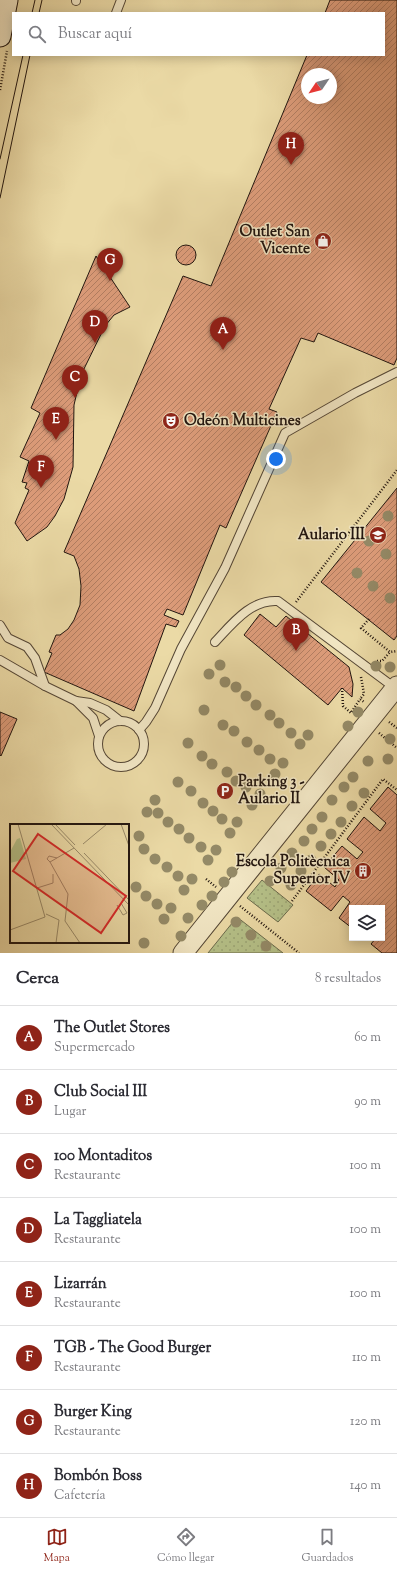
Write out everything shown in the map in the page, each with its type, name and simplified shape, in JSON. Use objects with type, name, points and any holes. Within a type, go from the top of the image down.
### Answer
[{"type":"main road","points":[[4,40],[7,0]]},
{"type":"street","points":[[184,953],[396,687]]},
{"type":"lane","points":[[116,12],[121,0]]},
{"type":"lane","points":[[139,730],[155,708],[181,649],[224,568],[285,433],[355,393],[397,372]]},
{"type":"lane","points":[[215,642],[242,614],[267,600],[278,601],[396,687]]},
{"type":"lane","points":[[0,625],[8,638],[27,647],[35,658],[45,686]]},
{"type":"lane","points":[[0,660],[45,686],[76,700],[106,710],[120,721]]},
{"type":"lane","points":[[76,700],[92,718],[100,736]]},
{"type":"lane","points":[[114,722],[130,722],[139,730],[144,741],[144,749],[141,757],[136,763],[128,767],[112,766],[100,755],[98,747],[100,736],[107,726],[114,722]]},
{"type":"path","points":[[0,90],[4,40]]},
{"type":"path","points":[[291,610],[397,470]]},
{"type":"path","points":[[370,619],[361,628],[390,652]]},
{"type":"path","points":[[375,661],[382,661],[390,652],[397,651]]},
{"type":"path","points":[[342,688],[343,706],[351,713],[364,694],[360,673]]},
{"type":"path","points":[[360,699],[367,705]]},
{"type":"path","points":[[376,731],[397,748]]},
{"type":"path","points":[[292,901],[383,779],[397,790]]},
{"type":"path","points":[[206,879],[222,892]]},
{"type":"path","points":[[236,903],[299,953]]},
{"type":"green space","points":[[262,880],[293,905],[278,922],[247,898]]},
{"type":"green space","points":[[237,917],[283,953],[208,953]]},
{"type":"building","points":[[330,0],[397,0],[397,358],[394,365],[318,333],[314,342],[301,338],[269,409],[277,412],[226,528],[220,525],[183,615],[167,609],[164,615],[179,621],[176,627],[166,624],[134,711],[44,672],[52,653],[49,652],[56,635],[60,635],[68,629],[74,620],[80,605],[81,586],[79,569],[74,556],[64,552],[183,276],[211,286],[301,69],[301,104],[337,104],[337,68],[302,68],[307,56],[385,56],[385,12],[325,12]]},
{"type":"building","points":[[182,245],[190,245],[196,251],[196,259],[190,265],[182,265],[176,259],[176,251]]},
{"type":"building","points":[[96,256],[130,307],[114,315],[105,326],[81,375],[74,405],[73,467],[64,499],[47,527],[27,541],[15,523],[29,490],[25,488],[27,483],[22,482],[29,461],[20,457],[40,413],[31,408]]},
{"type":"building","name":"Aulario III","points":[[397,488],[397,636],[394,640],[321,582]]},
{"type":"building","points":[[260,614],[276,627],[286,616],[349,667],[353,684],[352,697],[342,688],[328,705],[244,635]]},
{"type":"building","points":[[0,712],[17,719],[1,756],[0,755]]},
{"type":"building","name":"Escola Politècnica Superior IV","points":[[388,787],[397,795],[397,953],[382,953],[371,944],[374,941],[385,941],[385,905],[349,905],[349,926],[339,918],[350,902],[343,896],[331,911],[306,891],[319,874],[335,887],[339,880],[324,867],[342,846],[357,859],[363,852],[347,839],[364,817],[380,831],[386,823],[370,809]]},
{"type":"tram line","points":[[32,12],[35,0]]},
{"type":"tram line","points":[[39,12],[42,0]]},
{"type":"tram line","points":[[0,159],[23,56]]},
{"type":"tram line","points":[[0,198],[30,56]]},
{"type":"place","name":"Bombón Boss","points":[[291,165]]},
{"type":"place","name":"Outlet San Vicente","points":[[323,241]]},
{"type":"place","name":"Burger King","points":[[110,281]]},
{"type":"place","name":"La Taggliatela","points":[[95,343]]},
{"type":"place","name":"The Outlet Stores","points":[[223,350]]},
{"type":"place","name":"100 Montaditos","points":[[75,398]]},
{"type":"place","name":"Odeón Multicines","points":[[171,421]]},
{"type":"place","name":"Lizarrán","points":[[56,440]]},
{"type":"place","name":"TGB - The Good Burger","points":[[41,488]]},
{"type":"place","name":"Aulario III","points":[[378,535]]},
{"type":"place","name":"Club Social III","points":[[296,651]]},
{"type":"place","name":"Parking 3 - Aulario II","points":[[225,791]]},
{"type":"place","name":"Escola Politècnica Superior IV","points":[[363,871]]}]
